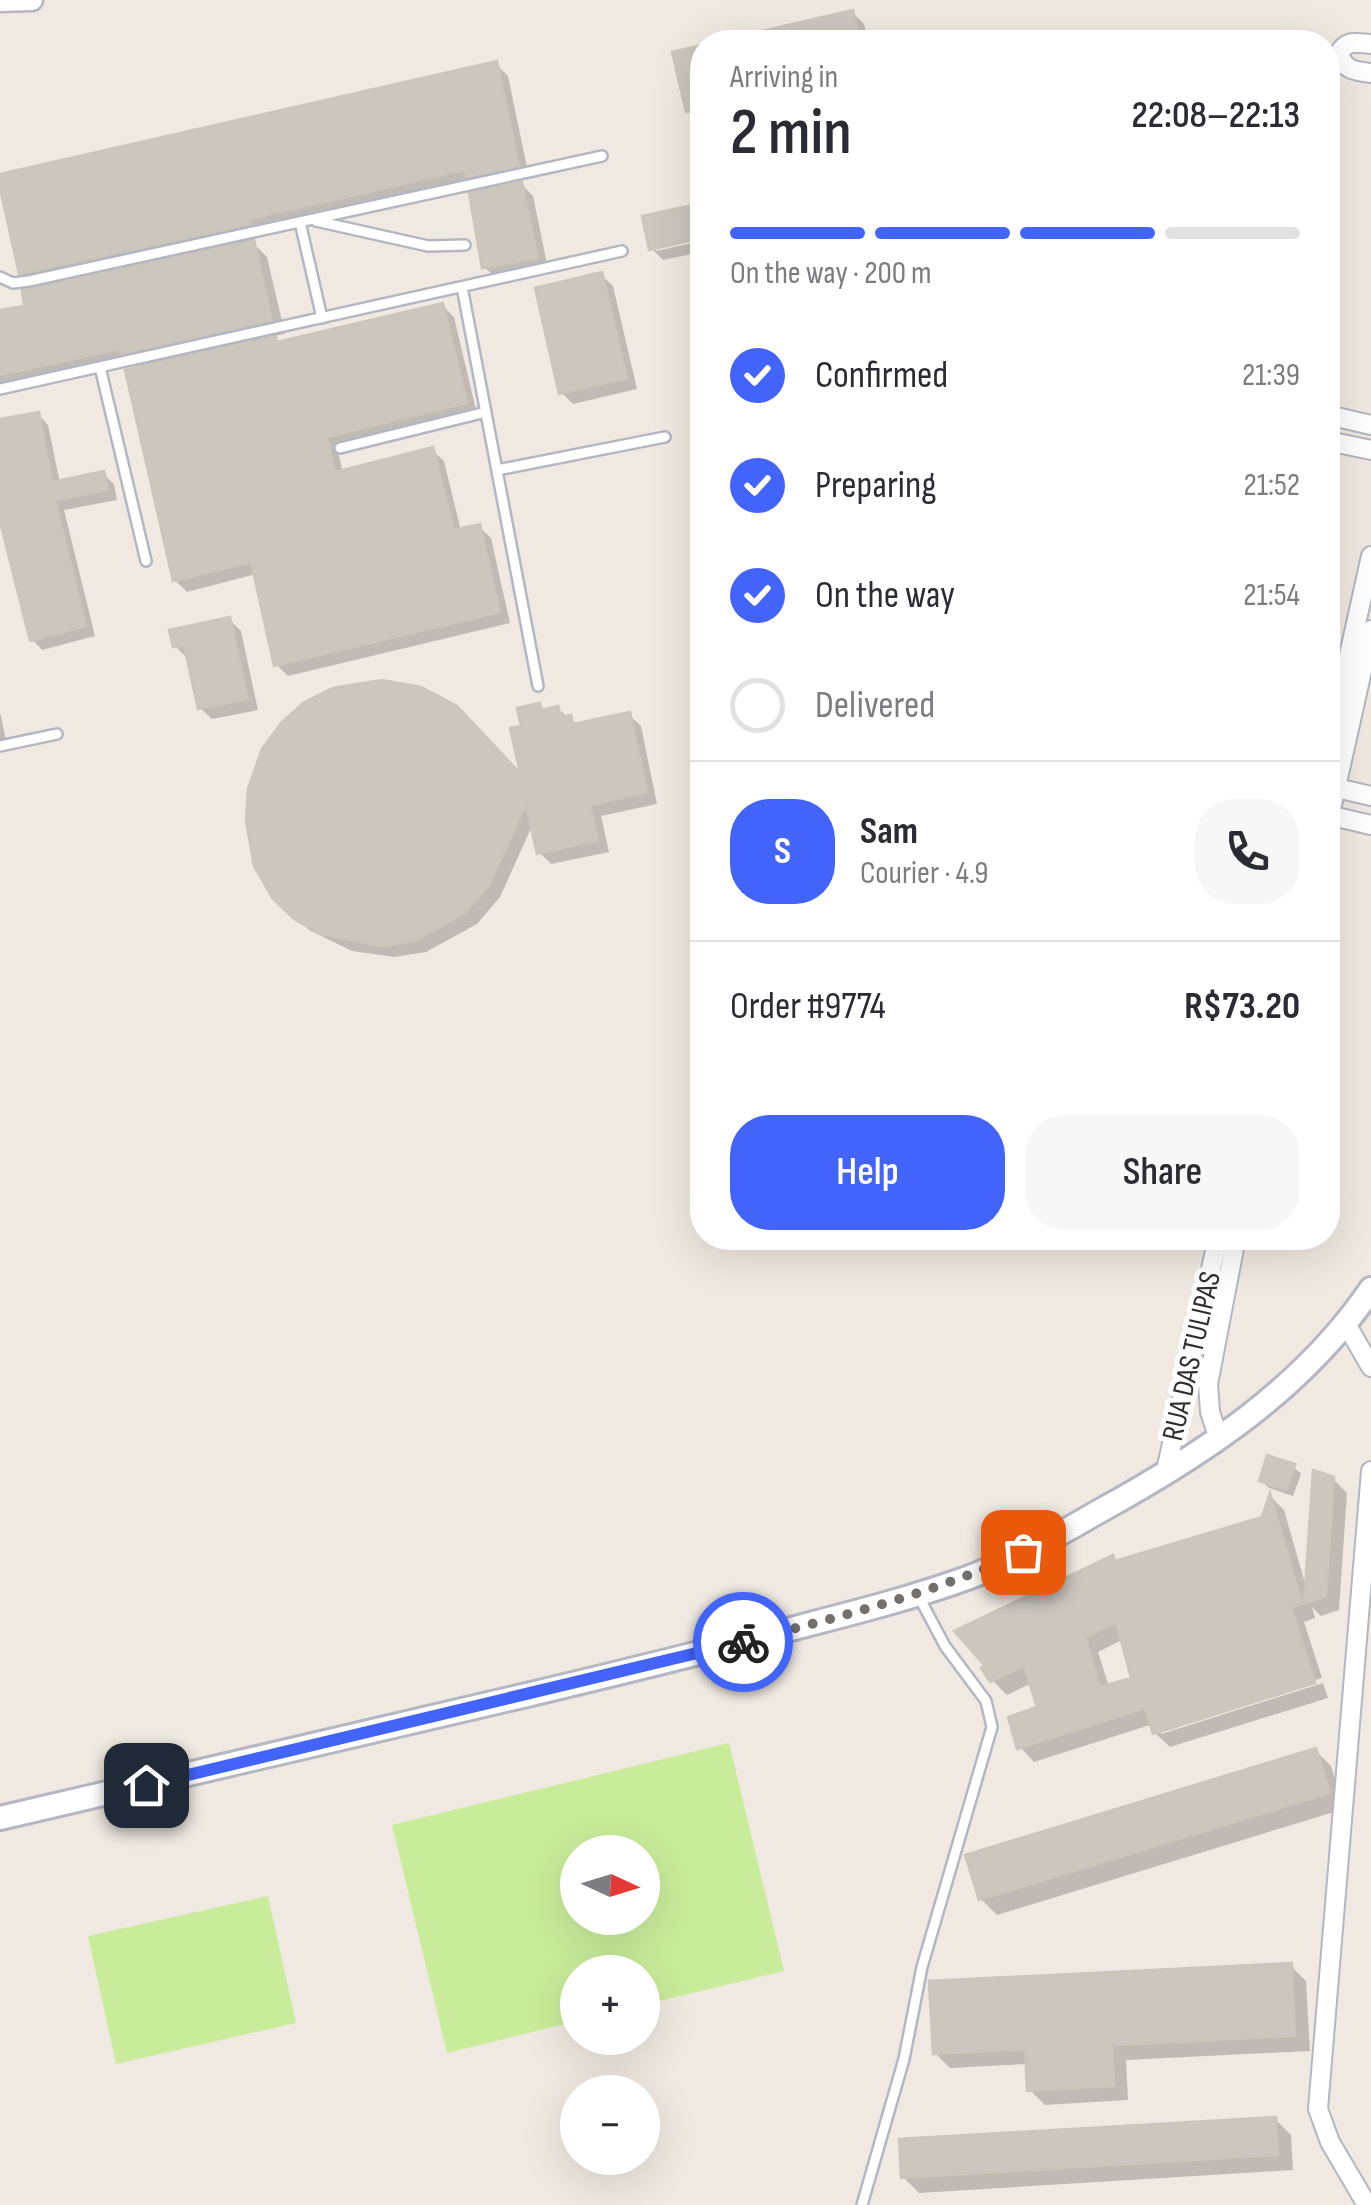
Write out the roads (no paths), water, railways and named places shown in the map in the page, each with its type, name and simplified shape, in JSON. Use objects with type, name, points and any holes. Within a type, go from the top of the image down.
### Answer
[{"type":"main road","points":[[0,1818],[692,1656],[918,1595],[973,1576],[1048,1541],[1220,1439],[1253,1415],[1345,1322],[1371,1289]]},
{"type":"street","points":[[0,1],[32,0]]},
{"type":"street","points":[[1340,53],[1350,42],[1371,44]]},
{"type":"street","points":[[1340,58],[1342,65],[1351,70],[1371,73]]},
{"type":"street","points":[[1340,418],[1371,425]]},
{"type":"street","points":[[1340,443],[1371,450]]},
{"type":"street","points":[[1340,696],[1371,556]]},
{"type":"street","points":[[1340,754],[1371,630]]},
{"type":"street","points":[[1340,788],[1371,796]]},
{"type":"street","points":[[1340,820],[1371,825]]},
{"type":"street","name":"RUA DAS TULIPAS","points":[[1165,1475],[1215,1250]]},
{"type":"street","name":"RUA DAS TULIPAS","points":[[1220,1439],[1210,1412],[1208,1384],[1234,1250]]},
{"type":"street","points":[[1345,1322],[1371,1367]]},
{"type":"street","points":[[1367,2205],[1321,2124],[1318,2097],[1371,1471]]},
{"type":"lane","points":[[0,277],[13,282],[29,281],[602,156]]},
{"type":"lane","points":[[305,221],[428,246],[465,244]]},
{"type":"lane","points":[[305,221],[322,318]]},
{"type":"lane","points":[[0,390],[622,251]]},
{"type":"lane","points":[[462,286],[538,686]]},
{"type":"lane","points":[[100,367],[146,561]]},
{"type":"lane","points":[[340,448],[486,412]]},
{"type":"lane","points":[[497,470],[665,437]]},
{"type":"lane","points":[[0,746],[57,734]]},
{"type":"lane","points":[[862,2205],[904,2058],[922,1967],[993,1722],[986,1701],[946,1646],[918,1595]]}]
